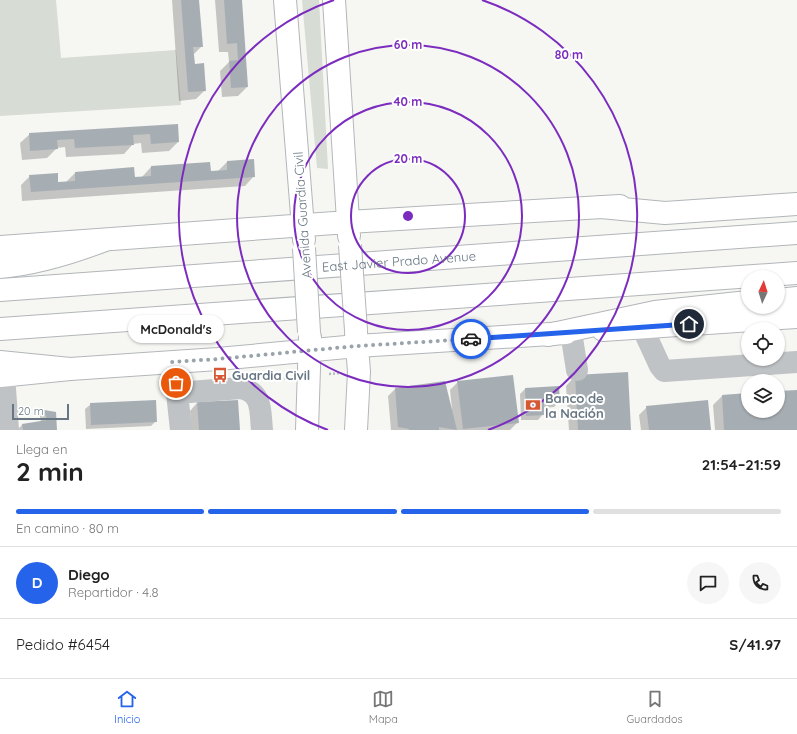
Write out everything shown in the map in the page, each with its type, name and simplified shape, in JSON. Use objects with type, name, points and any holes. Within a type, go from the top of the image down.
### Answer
[{"type":"main road","name":"Avenida Guardia Civil","points":[[285,0],[303,226],[310,341],[307,430]]},
{"type":"main road","points":[[334,0],[359,372],[356,430]]},
{"type":"main road","points":[[0,247],[348,222],[797,195]]},
{"type":"main road","points":[[600,207],[665,213],[797,204]]},
{"type":"main road","name":"East Javier Prado Avenue","points":[[0,290],[331,267],[497,253],[797,233]]},
{"type":"main road","points":[[0,267],[40,261],[105,240]]},
{"type":"main road","points":[[0,329],[797,273]]},
{"type":"main road","points":[[785,299],[797,298]]},
{"type":"main road","points":[[548,335],[655,312],[741,303]]},
{"type":"main road","points":[[1,371],[70,369],[172,362],[310,341],[356,338],[548,335],[571,332],[797,317]]},
{"type":"street","points":[[642,327],[660,366],[664,371],[797,362]]},
{"type":"street","points":[[571,332],[577,370]]},
{"type":"street","points":[[172,362],[181,430]]},
{"type":"street","points":[[1,371],[8,430]]},
{"type":"street","points":[[177,393],[241,388],[249,390],[256,396],[260,404],[262,430]]},
{"type":"path","points":[[328,374],[343,373]]},
{"type":"shaded area","points":[[0,0],[56,0],[61,58],[176,50],[181,105],[0,116]]},
{"type":"shaded area","points":[[302,0],[319,0],[328,169],[317,168]]},
{"type":"building","points":[[181,0],[199,0],[203,47],[193,47],[195,64],[204,63],[206,91],[188,92]]},
{"type":"building","points":[[224,0],[242,0],[248,87],[231,88],[229,61],[238,60],[237,43],[227,44]]},
{"type":"building","points":[[178,124],[179,142],[151,144],[150,134],[133,135],[134,145],[75,148],[74,139],[57,140],[58,149],[30,151],[29,133]]},
{"type":"building","points":[[254,159],[255,177],[31,192],[29,175],[58,173],[58,182],[75,181],[75,172],[134,167],[135,177],[151,176],[151,166],[210,162],[211,171],[227,170],[227,161]]},
{"type":"building","points":[[628,372],[631,430],[578,430],[575,375]]},
{"type":"building","points":[[513,375],[519,423],[463,429],[457,381]]},
{"type":"building","points":[[445,381],[457,430],[439,427],[439,430],[409,430],[398,427],[395,388]]},
{"type":"building","points":[[559,386],[560,403],[544,403],[544,415],[526,416],[525,388]]},
{"type":"building","points":[[797,390],[797,430],[724,430],[722,395],[741,394],[741,418],[785,418],[785,391]]},
{"type":"building","points":[[156,400],[157,422],[91,425],[90,403]]},
{"type":"building","points":[[238,400],[240,430],[199,430],[197,402]]},
{"type":"building","points":[[708,400],[711,430],[649,430],[646,406]]},
{"type":"building","points":[[44,410],[56,412],[57,430],[23,430],[22,424],[47,420]]},
{"type":"way so far","points":[[176,383],[172,362],[357,346],[471,339]]},
{"type":"place","name":"Guardia Civil","points":[[220,375]]},
{"type":"place","name":"McDonald's","points":[[176,383]]},
{"type":"place","name":"Banco de la Nación","points":[[533,405]]},
{"type":"route","points":[[471,339],[548,335],[571,332],[689,324]]}]
